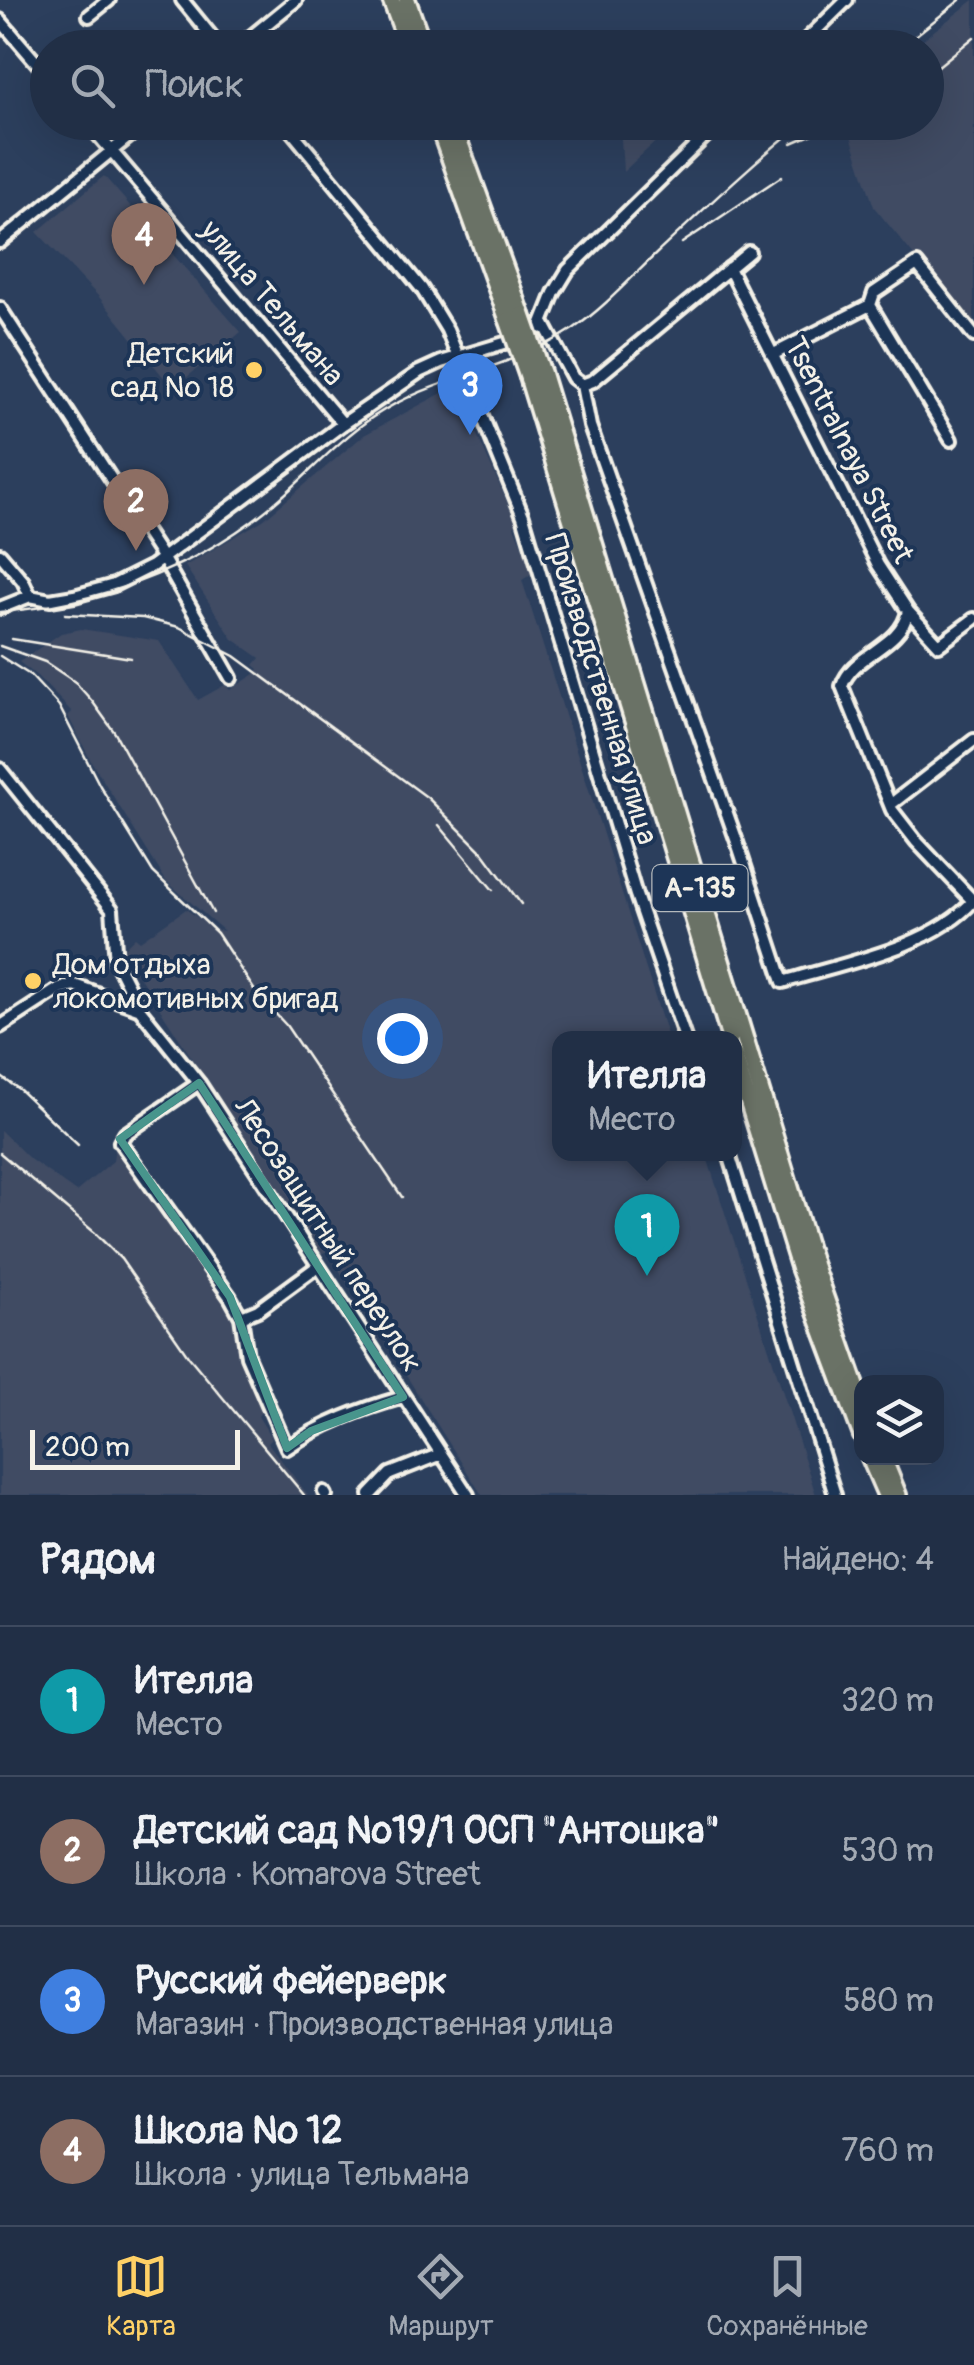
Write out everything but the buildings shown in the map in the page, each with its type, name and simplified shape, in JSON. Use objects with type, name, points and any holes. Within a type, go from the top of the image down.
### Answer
[{"type":"highway","points":[[391,0],[402,30]]},
{"type":"highway","points":[[407,0],[418,30]]},
{"type":"highway","name":"А-135","points":[[444,140],[516,318]]},
{"type":"highway","name":"А-135","points":[[458,140],[740,1031]]},
{"type":"highway","name":"А-135","points":[[535,374],[728,1031]]},
{"type":"highway","name":"А-135","points":[[742,1036],[854,1380]]},
{"type":"highway","points":[[742,1081],[800,1270],[854,1415]]},
{"type":"highway","points":[[873,1465],[886,1495]]},
{"type":"highway","points":[[886,1465],[898,1495]]},
{"type":"street","points":[[89,16],[108,0]]},
{"type":"street","points":[[182,0],[206,30]]},
{"type":"street","points":[[259,30],[296,0]]},
{"type":"street","points":[[817,30],[848,0]]},
{"type":"street","points":[[0,20],[30,55]]},
{"type":"street","name":"улица Тельмана","points":[[102,140],[342,424]]},
{"type":"street","points":[[0,242],[126,140]]},
{"type":"street","name":"Производственная улица","points":[[299,140],[422,290],[447,330],[523,516],[636,895],[683,1031]]},
{"type":"street","points":[[0,608],[30,596],[50,600],[114,584],[162,557],[419,372],[534,333],[544,324],[554,293],[568,270],[702,140]]},
{"type":"street","points":[[582,385],[593,381],[749,252]]},
{"type":"street","points":[[772,354],[870,305],[874,293],[916,264],[974,336]]},
{"type":"street","name":"Tsentralnaya Street","points":[[729,268],[878,565],[908,611],[940,645],[974,619]]},
{"type":"street","points":[[870,305],[951,440]]},
{"type":"street","points":[[0,308],[162,557],[232,678]]},
{"type":"street","points":[[544,324],[574,378],[582,385],[590,426],[736,839],[782,982],[932,934],[974,901],[916,842],[890,805],[842,686],[851,671],[900,631],[908,611]]},
{"type":"street","points":[[0,554],[23,580],[30,596]]},
{"type":"street","points":[[890,805],[974,740]]},
{"type":"street","name":"Лесозащитный переулок","points":[[0,769],[112,908],[116,962],[138,1008],[200,1083],[468,1495]]},
{"type":"street","name":"Лесозащитный переулок","points":[[0,1027],[60,988],[74,984],[138,1008]]},
{"type":"street","points":[[200,1083],[125,1134],[120,1142],[174,1214],[241,1317],[248,1356],[287,1448],[311,1431],[362,1408],[404,1397]]},
{"type":"street","points":[[731,1161],[834,1495]]},
{"type":"street","points":[[241,1317],[258,1310],[318,1266]]},
{"type":"street","points":[[370,1495],[390,1474],[441,1454]]},
{"type":"highlighted area","points":[[199,1083],[403,1397],[311,1431],[287,1448],[230,1297],[120,1139]]},
{"type":"shaded area","points":[[974,0],[974,329],[874,207],[852,140],[944,140],[944,30],[935,30]]},
{"type":"shaded area","points":[[621,140],[657,140],[623,172]]},
{"type":"shaded area","points":[[104,176],[241,332],[173,389],[99,297],[37,232]]},
{"type":"shaded area","points":[[444,392],[460,397],[517,524],[514,526],[533,573],[522,580],[666,1031],[552,1031],[552,1161],[708,1161],[816,1495],[482,1495],[327,1251],[319,1255],[122,950],[135,937],[140,941],[186,909],[213,929],[224,931],[166,881],[91,761],[68,716],[72,712],[19,662],[61,633],[81,629],[159,641],[198,700],[225,685],[230,690],[255,674],[259,669],[254,665],[260,658],[233,639],[185,566],[263,520],[364,435]]},
{"type":"shaded area","points":[[0,1130],[31,1160],[76,1192],[113,1161],[116,1136],[122,1138],[205,1255],[248,1340],[258,1392],[254,1395],[264,1409],[258,1416],[272,1439],[268,1443],[308,1495],[0,1495]]},
{"type":"railway","points":[[922,30],[960,0]]},
{"type":"railway","points":[[944,61],[974,37]]},
{"type":"railway","points":[[0,612],[106,593],[173,568],[265,511],[373,417],[421,392],[524,354],[573,329],[782,140]]},
{"type":"railway","points":[[792,143],[799,140]]},
{"type":"railway","points":[[682,243],[782,176]]},
{"type":"railway","points":[[65,614],[143,618],[179,627],[235,656],[428,798],[484,854],[521,904]]},
{"type":"railway","points":[[12,639],[131,658]]},
{"type":"railway","points":[[0,646],[45,662],[75,682],[92,701],[115,733],[213,913]]},
{"type":"railway","points":[[0,656],[30,675],[59,706],[100,786],[153,872],[217,933],[257,994],[286,1025],[402,1197]]},
{"type":"railway","points":[[439,825],[493,890]]},
{"type":"railway","points":[[0,1076],[78,1145]]},
{"type":"railway","points":[[0,1153],[121,1259],[189,1357],[304,1495]]},
{"type":"place","name":"Школа № 12","points":[[144,285]]},
{"type":"place","name":"Детский сад № 18","points":[[254,370]]},
{"type":"place","name":"Русский фейерверк","points":[[470,435]]},
{"type":"place","name":"Детский сад №19/1 ОСП \"Антошка\"","points":[[136,551]]},
{"type":"place","name":"Дом отдыха локомотивных бригад","points":[[33,981]]},
{"type":"place","name":"Ителла","points":[[647,1276]]}]
